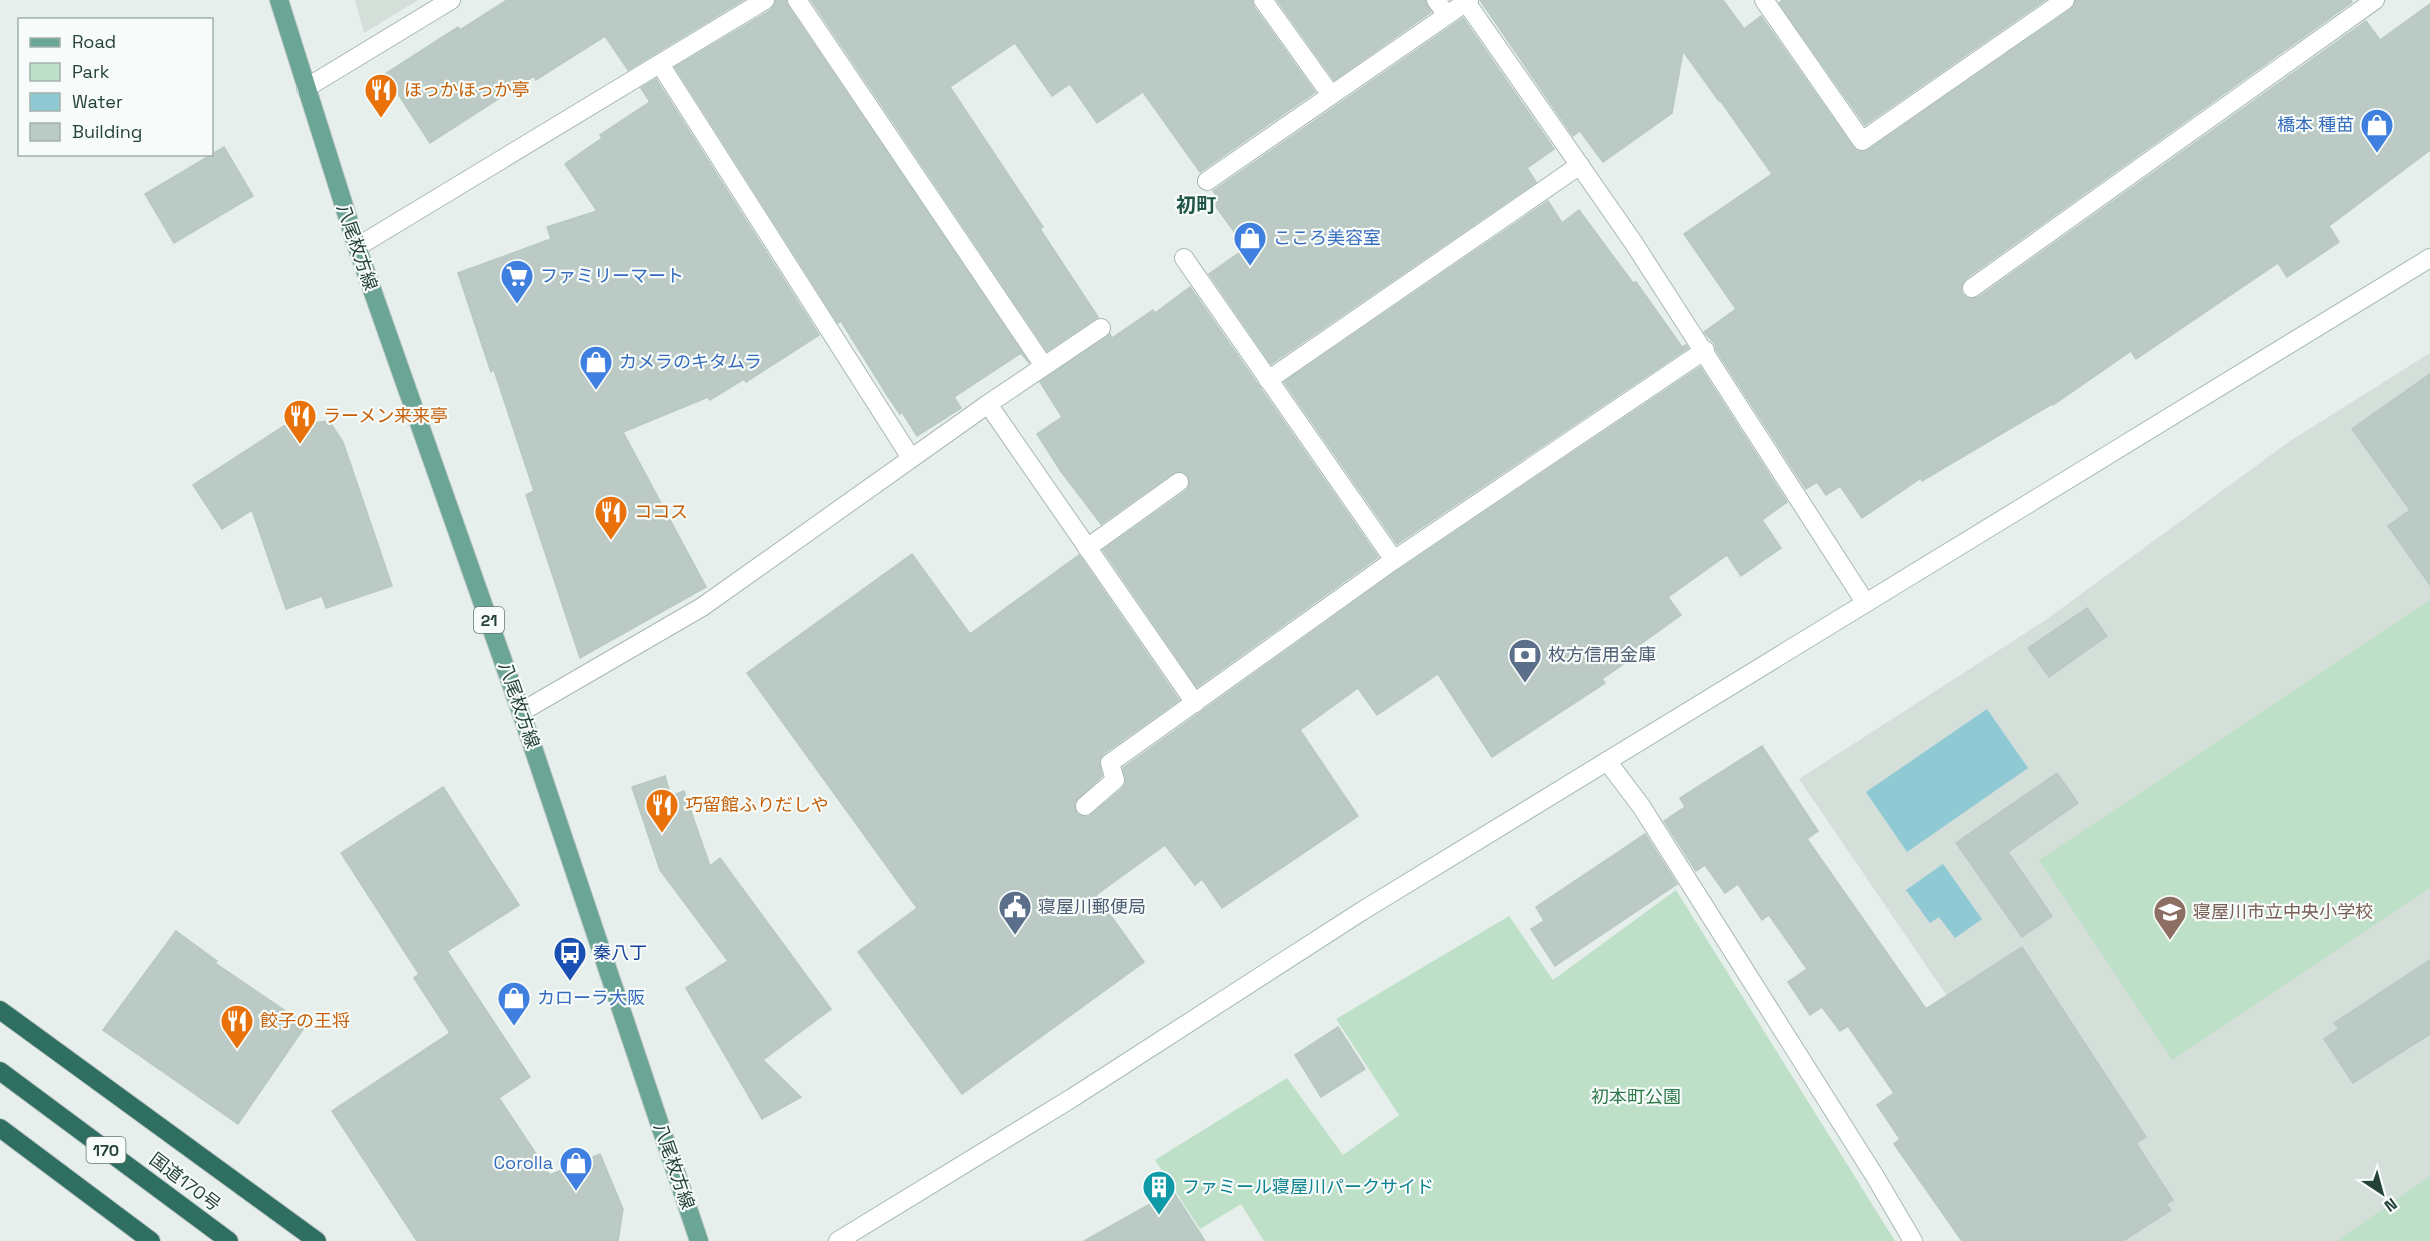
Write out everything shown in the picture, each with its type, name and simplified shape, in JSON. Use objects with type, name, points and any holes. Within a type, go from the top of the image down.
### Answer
[{"type":"highway","points":[[0,1010],[317,1241]]},
{"type":"highway","name":"国道170号","points":[[0,1071],[229,1241]]},
{"type":"highway","name":"170","points":[[0,1128],[151,1241]]},
{"type":"main road","name":"八尾枚方線","points":[[279,0],[357,247],[521,712],[699,1241]]},
{"type":"street","points":[[306,88],[451,0]]},
{"type":"street","points":[[357,247],[765,0]]},
{"type":"street","points":[[797,0],[1044,366]]},
{"type":"street","points":[[1263,0],[1331,95]]},
{"type":"street","points":[[1764,0],[1862,141],[2065,0]]},
{"type":"street","points":[[1972,288],[2375,0]]},
{"type":"street","points":[[1207,181],[1331,95],[1441,8],[1467,1],[1705,350],[1865,602]]},
{"type":"street","points":[[660,64],[911,458]]},
{"type":"street","points":[[1268,380],[1580,165]]},
{"type":"street","points":[[1184,258],[1394,560]]},
{"type":"street","points":[[838,1241],[859,1235],[1362,911],[2430,258]]},
{"type":"street","points":[[521,712],[702,607],[988,404],[1101,328]]},
{"type":"street","points":[[1085,806],[1115,780],[1110,763],[1394,560],[1705,350]]},
{"type":"street","points":[[988,404],[1195,703]]},
{"type":"street","points":[[1087,548],[1179,482]]},
{"type":"street","points":[[1607,761],[1641,806],[1876,1178],[1913,1241]]},
{"type":"shaded area","points":[[355,0],[418,0],[364,33]]},
{"type":"shaded area","name":"寝屋川市立中央小学校","points":[[2430,353],[2430,1241],[2114,1241],[1799,779],[2047,619],[2290,441]]},
{"type":"green space","points":[[2430,600],[2430,888],[2172,1060],[2039,860]]},
{"type":"green space","name":"初本町公園","points":[[1676,890],[1895,1241],[1264,1241],[1241,1204],[1200,1229],[1155,1160],[1287,1078],[1343,1155],[1399,1115],[1336,1019],[1509,916],[1553,980]]},
{"type":"green space","points":[[2430,1176],[2430,1241],[2337,1241]]},
{"type":"water","points":[[1987,709],[2028,768],[1907,852],[1866,792]]},
{"type":"water","points":[[1943,864],[1982,919],[1955,938],[1939,917],[1930,923],[1906,890]]},
{"type":"building","points":[[507,0],[743,0],[628,70],[605,36],[536,80],[534,76],[430,143],[385,74],[458,27],[460,30]]},
{"type":"building","points":[[776,0],[786,0],[1029,363],[1021,353],[954,397],[961,408],[917,436],[902,412],[900,414],[887,395],[841,321],[838,323],[675,67],[771,10]]},
{"type":"building","points":[[811,0],[1252,0],[1254,7],[1315,92],[1200,172],[1143,92],[1097,123],[1070,84],[1052,96],[1015,43],[950,87],[1043,227],[1040,229],[1098,317],[1047,351]]},
{"type":"building","points":[[1277,0],[1425,0],[1431,12],[1334,80]]},
{"type":"building","points":[[1480,0],[1723,0],[1744,29],[1761,16],[1853,147],[1862,152],[2071,9],[2076,0],[2351,0],[2352,2],[1965,279],[1961,290],[1963,295],[1972,299],[1979,297],[2366,21],[2380,40],[2430,4],[2430,150],[2329,226],[2339,242],[2287,277],[2278,263],[2136,359],[2131,351],[2053,405],[1922,481],[1921,478],[1862,518],[1840,486],[1826,495],[1817,482],[1806,489],[1716,350],[1715,344],[1704,332],[1736,309],[1684,234],[1772,174],[1720,100],[1683,51],[1672,113],[1603,162],[1580,131],[1573,136]]},
{"type":"building","points":[[1783,0],[2045,0],[1865,125],[1779,3]]},
{"type":"building","points":[[1463,18],[1554,149],[1527,168],[1536,182],[1271,364],[1209,274],[1246,248],[1214,204],[1219,200],[1213,191]]},
{"type":"building","points":[[656,79],[819,335],[746,382],[744,379],[710,400],[708,397],[623,432],[706,587],[580,658],[526,495],[534,491],[494,370],[491,372],[458,273],[551,239],[547,227],[597,211],[565,164],[602,138],[600,135],[650,102],[641,88]]},
{"type":"building","points":[[224,147],[253,196],[174,243],[145,194],[209,156],[213,156],[213,154]]},
{"type":"building","points":[[1548,201],[1562,223],[1579,210],[1633,283],[1636,282],[1682,347],[1686,345],[1688,348],[1397,544],[1284,382]]},
{"type":"building","points":[[1190,287],[1378,557],[1197,687],[1103,550],[1186,491],[1189,486],[1188,476],[1183,472],[1173,473],[1101,524],[1060,470],[1037,434],[1062,417],[1040,382],[1110,334],[1112,338],[1153,310],[1155,313]]},
{"type":"building","points":[[1700,367],[1787,502],[1762,520],[1781,548],[1741,576],[1727,555],[1668,597],[1681,615],[1628,653],[1632,658],[1602,679],[1605,683],[1492,757],[1438,674],[1377,715],[1358,688],[1300,730],[1358,816],[1222,908],[1202,879],[1195,885],[1165,845],[1096,895],[1144,962],[962,1094],[858,952],[917,908],[747,673],[912,554],[970,634],[1079,555],[1179,700],[1103,754],[1099,760],[1102,776],[1074,803],[1077,814],[1088,817],[1123,788],[1126,783],[1123,768],[1400,569]]},
{"type":"building","points":[[2430,374],[2430,585],[2388,526],[2410,510],[2352,429]]},
{"type":"building","points":[[329,421],[343,442],[392,586],[326,608],[322,596],[286,609],[252,510],[222,529],[193,485],[284,426]]},
{"type":"building","points":[[2087,608],[2107,636],[2049,677],[2028,648]]},
{"type":"building","points":[[1762,746],[1818,831],[1807,839],[1926,1009],[2022,947],[2146,1137],[2136,1143],[2173,1200],[2166,1204],[2171,1210],[2123,1241],[1962,1241],[1894,1144],[1900,1139],[1877,1105],[1894,1093],[1848,1026],[1840,1031],[1822,1007],[1810,1015],[1788,982],[1807,969],[1769,915],[1762,920],[1738,884],[1725,893],[1705,865],[1696,871],[1664,821],[1685,807],[1680,798]]},
{"type":"building","points":[[2057,773],[2078,803],[2008,852],[2052,916],[2022,937],[1956,843]]},
{"type":"building","points":[[665,776],[671,796],[684,791],[710,866],[720,858],[831,1009],[763,1060],[801,1097],[762,1119],[686,988],[728,961],[660,870],[632,787]]},
{"type":"building","points":[[443,787],[519,905],[447,951],[530,1077],[499,1098],[550,1175],[600,1154],[623,1209],[618,1241],[417,1241],[332,1111],[450,1033],[414,978],[419,974],[341,853]]},
{"type":"building","points":[[1645,834],[1677,884],[1555,966],[1531,929],[1544,921],[1536,907]]},
{"type":"building","points":[[176,931],[217,961],[215,963],[306,1025],[238,1124],[103,1030]]},
{"type":"building","points":[[2430,960],[2430,1034],[2353,1083],[2324,1039],[2339,1029],[2334,1023]]},
{"type":"building","points":[[1338,1027],[1365,1069],[1321,1097],[1295,1055]]},
{"type":"building","name":"ファミール寝屋川パークサイド","points":[[1173,1191],[1205,1241],[1084,1241]]},
{"type":"place","name":"ほっかほっか亭","points":[[381,119]]},
{"type":"place","name":"橋本 種苗","points":[[2377,154]]},
{"type":"place","name":"こころ美容室","points":[[1250,267]]},
{"type":"place","name":"ファミリーマート","points":[[517,305]]},
{"type":"place","name":"カメラのキタムラ","points":[[596,391]]},
{"type":"place","name":"ラーメン来来亭","points":[[300,445]]},
{"type":"place","name":"ココス","points":[[611,541]]},
{"type":"place","name":"枚方信用金庫","points":[[1525,684]]},
{"type":"place","name":"巧留館ふりだしや","points":[[662,834]]},
{"type":"place","name":"寝屋川郵便局","points":[[1015,936]]},
{"type":"place","name":"寝屋川市立中央小学校","points":[[2170,941]]},
{"type":"place","name":"秦八丁","points":[[570,982]]},
{"type":"place","name":"カローラ大阪","points":[[514,1027]]},
{"type":"place","name":"餃子の王将","points":[[237,1050]]},
{"type":"place","name":"Corolla","points":[[576,1192]]},
{"type":"place","name":"ファミール寝屋川パークサイド","points":[[1159,1216]]},
{"type":"district","name":"初町","points":[[1196,205]]}]
